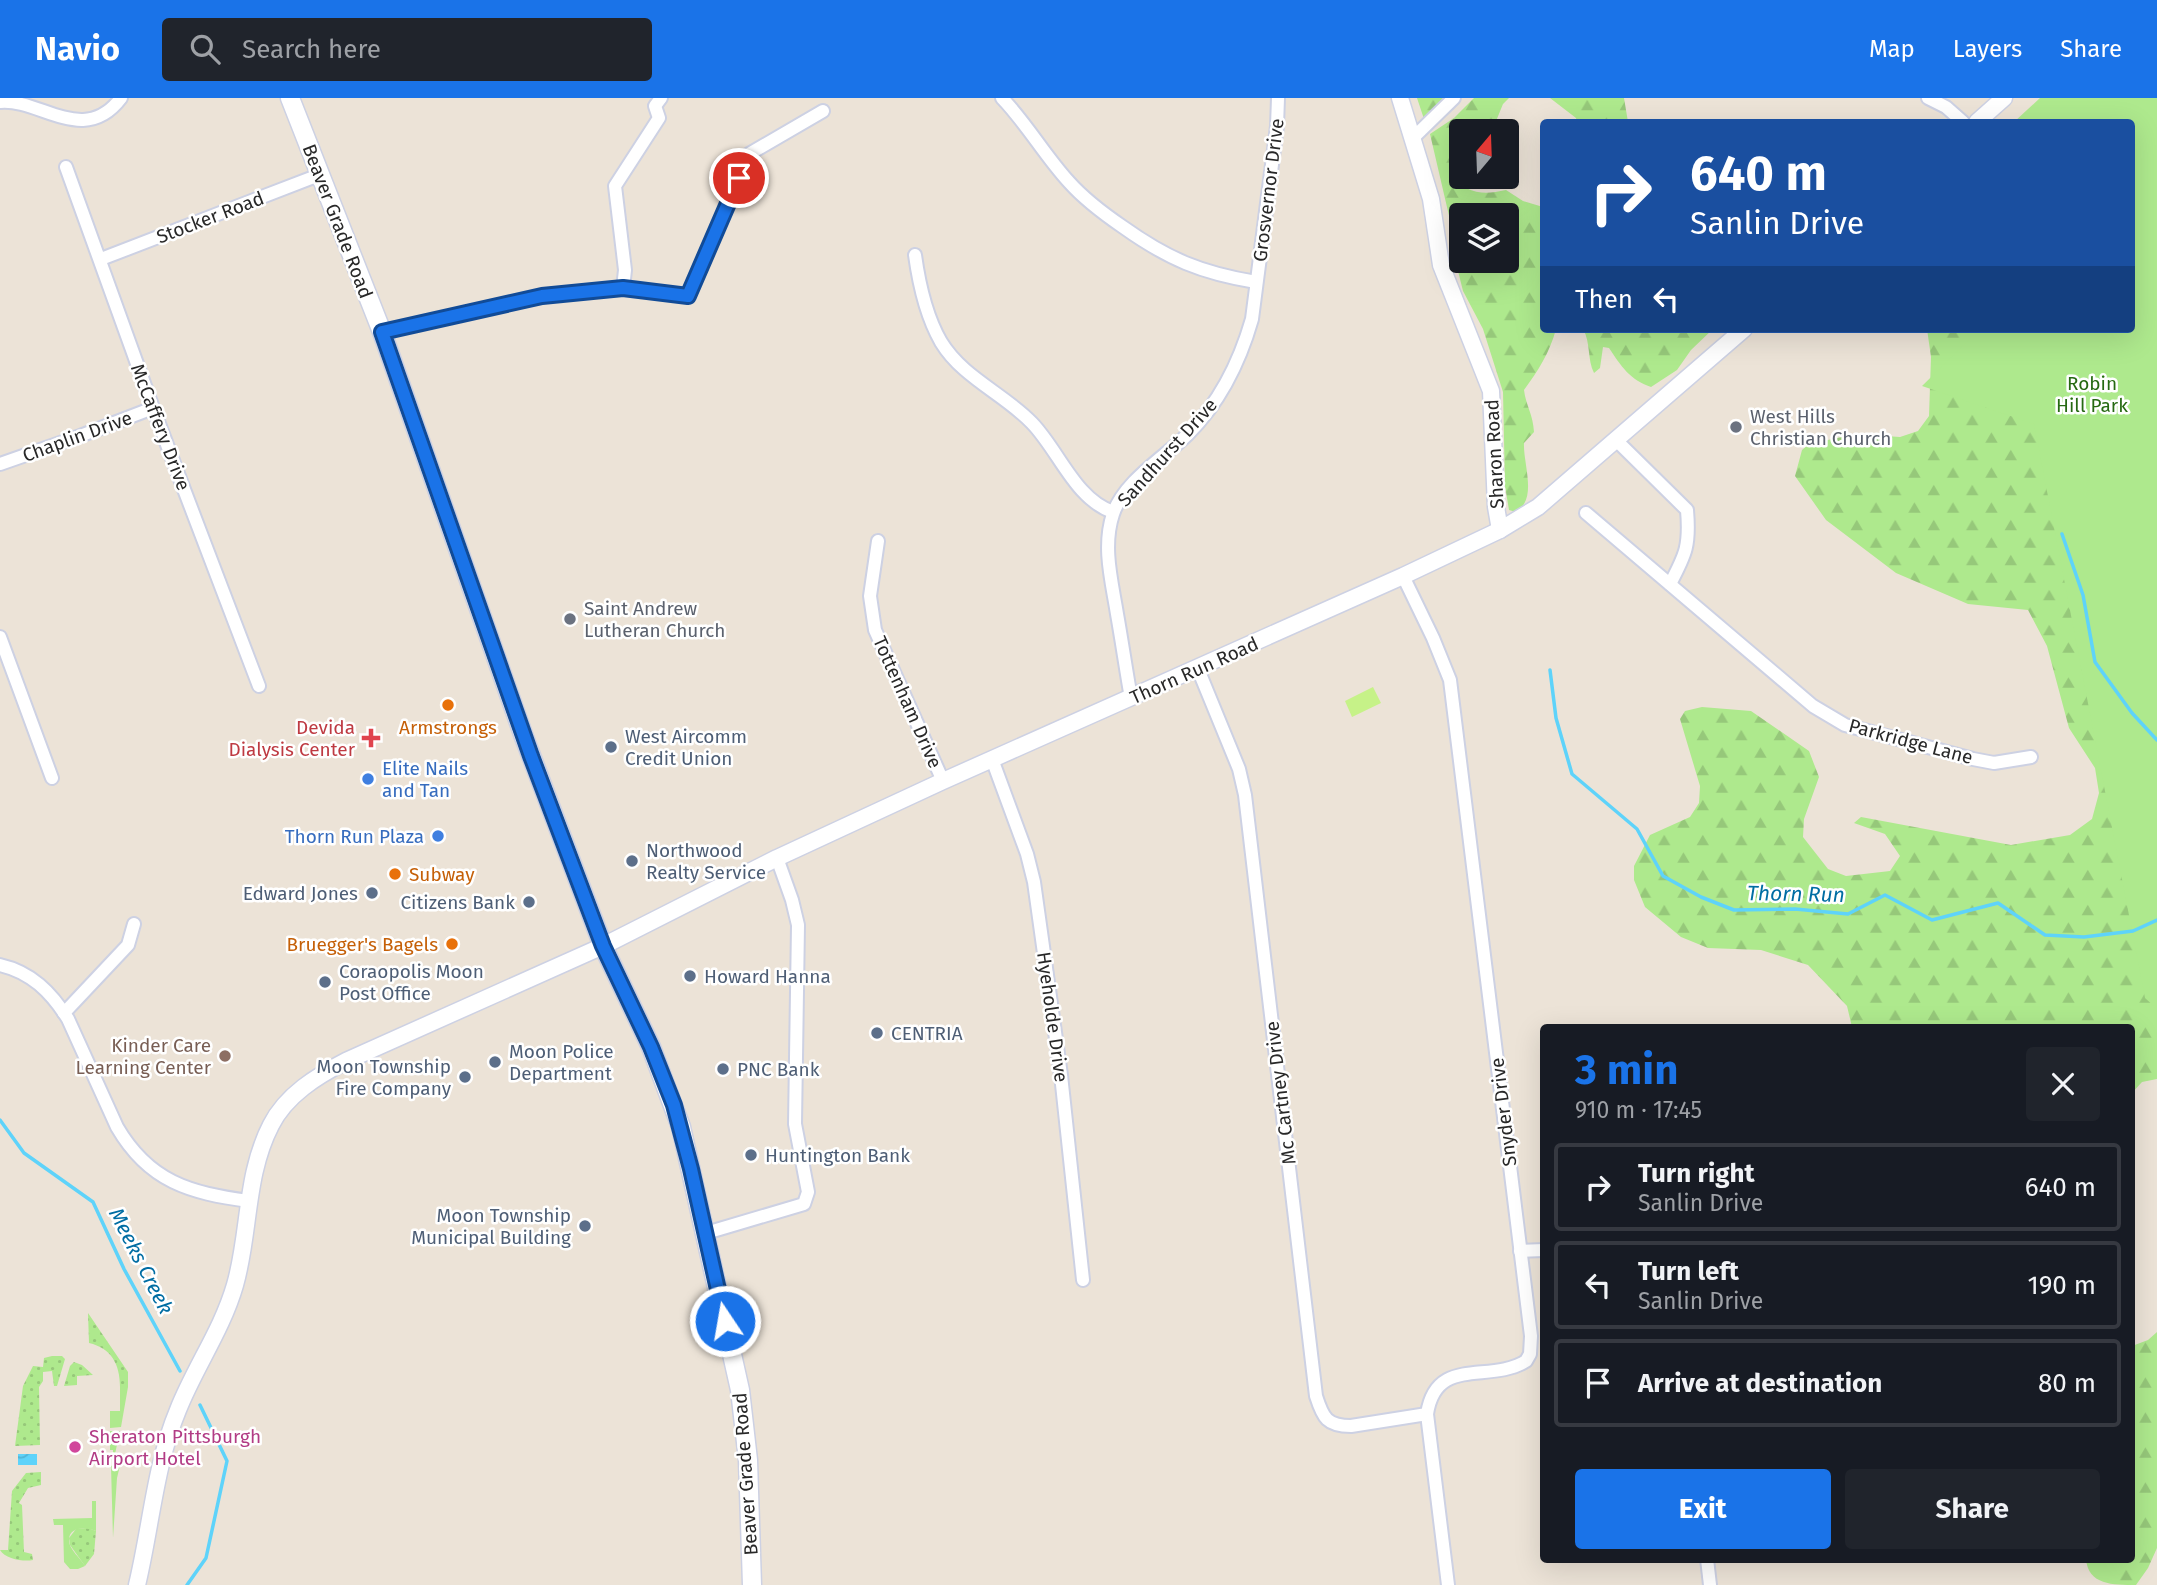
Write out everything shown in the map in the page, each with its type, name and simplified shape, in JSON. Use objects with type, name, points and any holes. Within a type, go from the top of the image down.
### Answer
[{"type":"main road","name":"Beaver Grade Road","points":[[290,98],[382,332],[524,737],[603,946],[651,1047],[681,1127],[733,1355],[744,1416],[752,1585]]},
{"type":"street","points":[[0,102],[13,102],[67,117],[88,119],[108,111],[121,98]]},
{"type":"street","points":[[623,288],[625,270],[615,186],[659,118],[655,106],[661,98]]},
{"type":"street","points":[[1002,98],[1031,131],[1068,181],[1111,219],[1174,260],[1226,278],[1256,282]]},
{"type":"street","name":"Grosvernor Drive","points":[[1256,282],[1278,126],[1278,98]]},
{"type":"street","name":"Sharon Road","points":[[1400,98],[1431,199],[1441,265],[1491,391],[1496,507],[1500,530]]},
{"type":"street","points":[[1414,137],[1454,98]]},
{"type":"street","points":[[1928,98],[1953,112],[1959,119]]},
{"type":"street","points":[[1980,119],[2004,98]]},
{"type":"street","points":[[382,332],[542,296],[623,288],[688,296],[750,154],[823,111]]},
{"type":"street","name":"McCaffery Drive","points":[[66,167],[153,408],[259,686]]},
{"type":"street","name":"Stocker Road","points":[[101,259],[319,175]]},
{"type":"street","points":[[915,255],[929,314],[947,351],[964,370],[1031,422],[1089,497],[1104,509],[1114,512]]},
{"type":"street","name":"Sandhurst Drive","points":[[1131,698],[1108,558],[1110,524],[1114,512],[1136,480],[1200,421],[1224,387],[1244,346],[1252,319],[1256,282]]},
{"type":"street","name":"Thorn Run Road","points":[[137,1585],[167,1441],[186,1393],[218,1334],[239,1269],[257,1161],[272,1124],[289,1101],[315,1079],[346,1060],[603,946],[777,858],[943,781],[1500,530],[1538,508],[1739,333]]},
{"type":"street","name":"Chaplin Drive","points":[[0,464],[153,408]]},
{"type":"street","points":[[1616,440],[1687,510],[1689,533],[1685,557],[1670,584]]},
{"type":"street","name":"Parkridge Lane","points":[[1586,513],[1813,706],[1845,725],[1994,763],[2031,757]]},
{"type":"street","name":"Tottenham Drive","points":[[878,541],[870,596],[876,630],[943,781]]},
{"type":"street","name":"Snyder Drive","points":[[1403,576],[1450,680],[1531,1336],[1530,1354],[1526,1361],[1509,1369],[1444,1380],[1433,1392],[1427,1414]]},
{"type":"street","points":[[0,637],[52,778]]},
{"type":"street","name":"Mc Cartney Drive","points":[[1198,668],[1238,769],[1245,795],[1316,1396],[1330,1423],[1340,1426],[1427,1414]]},
{"type":"street","name":"Hyeholde Drive","points":[[992,760],[1027,854],[1034,882],[1061,1075],[1083,1280]]},
{"type":"street","points":[[706,1233],[804,1204],[808,1192],[795,1124],[798,925],[777,858]]},
{"type":"street","points":[[64,1013],[128,945],[134,924]]},
{"type":"street","points":[[0,965],[26,974],[51,994],[64,1013],[117,1127],[136,1154],[168,1179],[185,1188],[209,1196],[249,1201]]},
{"type":"street","points":[[1520,1251],[1540,1250]]},
{"type":"street","points":[[1427,1414],[1448,1585]]},
{"type":"street","points":[[1707,1563],[1710,1585]]},
{"type":"green space","points":[[1417,98],[1449,98],[1425,122]]},
{"type":"green space","points":[[1474,98],[1509,98],[1503,104],[1497,119],[1452,119]]},
{"type":"green space","points":[[1550,98],[1624,98],[1628,119],[1576,118]]},
{"type":"green space","name":"Robin Hill Park","points":[[2040,98],[2157,98],[2157,1009],[2145,998],[2034,424],[1922,386],[1976,333],[2135,333],[2135,119],[2017,119]]},
{"type":"green space","points":[[1449,121],[1449,189],[1486,193],[1506,190],[1523,201],[1540,206],[1540,333],[1555,333],[1543,361],[1524,390],[1534,432],[1524,443],[1528,490],[1523,506],[1516,512],[1509,510],[1505,486],[1503,392],[1483,329],[1463,291],[1458,273],[1519,273],[1519,203],[1449,203],[1449,216],[1430,134]]},
{"type":"green space","points":[[2157,297],[2157,1079],[2142,1082],[2135,1090],[2135,1024],[1851,1024],[1847,1006],[1808,965],[1761,950],[1708,948],[1681,937],[1645,907],[1634,880],[1634,866],[1650,835],[1690,817],[1699,803],[1700,786],[1680,719],[1685,711],[1702,707],[1751,711],[1809,751],[1819,777],[1804,819],[1803,837],[1828,869],[1846,876],[1890,871],[1900,856],[1885,834],[1854,823],[1861,817],[2011,845],[2070,835],[2092,819],[2099,793],[2095,768],[2069,728],[2047,646],[2028,610],[1968,604],[1896,573],[1826,520],[1795,476],[1802,450],[1809,444],[1856,434],[1900,437],[1918,431],[1929,416],[1931,357],[1928,333],[2135,333],[2135,325]]},
{"type":"green space","points":[[1584,333],[1709,333],[1691,350],[1677,370],[1651,387],[1632,376],[1609,348],[1603,347],[1600,368],[1594,373]]},
{"type":"green space","points":[[1373,687],[1381,703],[1352,717],[1345,701]]},
{"type":"green space","points":[[88,1313],[128,1372],[128,1387],[120,1387],[113,1358],[97,1345],[89,1343]]},
{"type":"green space","points":[[2157,1332],[2157,1548],[2136,1585],[2111,1584],[2091,1574],[2087,1563],[2135,1563],[2135,1345],[2148,1340]]},
{"type":"green space","points":[[62,1356],[65,1359],[57,1386],[54,1386],[52,1371],[43,1372],[43,1381],[39,1387],[40,1445],[15,1446],[23,1386],[33,1366],[43,1367],[44,1358]]},
{"type":"green space","points":[[74,1362],[93,1375],[77,1376],[77,1385],[64,1386],[70,1366]]},
{"type":"green space","points":[[120,1387],[128,1387],[121,1427],[110,1428],[110,1411],[120,1411]]},
{"type":"green space","points":[[110,1431],[120,1431],[115,1454],[122,1457],[117,1478],[113,1538],[113,1450],[110,1450]]},
{"type":"green space","points":[[41,1472],[41,1485],[28,1488],[19,1503],[22,1505],[24,1552],[32,1554],[33,1560],[10,1558],[0,1550],[8,1550],[12,1491],[26,1473]]},
{"type":"green space","points":[[92,1501],[96,1501],[96,1531],[75,1530],[69,1541],[85,1566],[70,1569],[64,1562],[63,1525],[54,1525],[53,1519],[92,1518]]},
{"type":"green space","points":[[88,1528],[96,1531],[94,1554],[85,1566],[70,1545],[69,1538],[76,1529]]},
{"type":"water","points":[[18,1454],[37,1454],[37,1465],[18,1465]]},
{"type":"waterway","points":[[2062,534],[2083,595],[2095,662],[2132,713],[2157,740]]},
{"type":"waterway","name":"Thorn Run","points":[[1550,670],[1556,718],[1572,774],[1637,829],[1663,876],[1701,897],[1734,910],[1795,909],[1848,914],[1885,895],[1932,920],[1998,903],[2045,935],[2084,937],[2133,931],[2157,920]]},
{"type":"waterway","name":"Meeks Creek","points":[[0,1120],[24,1153],[93,1202],[124,1269],[180,1371]]},
{"type":"waterway","name":"Meeks Creek","points":[[187,1585],[206,1558],[227,1461],[200,1405]]},
{"type":"place","name":"West Hills Christian Church","points":[[1736,427]]},
{"type":"place","name":"Saint Andrew Lutheran Church","points":[[570,619]]},
{"type":"place","name":"Armstrongs","points":[[448,705]]},
{"type":"place","name":"Devida Dialysis Center","points":[[371,738]]},
{"type":"place","name":"West Aircomm Credit Union","points":[[611,747]]},
{"type":"place","name":"Elite Nails and Tan","points":[[368,779]]},
{"type":"place","name":"Thorn Run Plaza","points":[[438,836]]},
{"type":"place","name":"Northwood Realty Service","points":[[632,861]]},
{"type":"place","name":"Subway","points":[[395,874]]},
{"type":"place","name":"Edward Jones","points":[[372,893]]},
{"type":"place","name":"Citizens Bank","points":[[529,902]]},
{"type":"place","name":"Bruegger's Bagels","points":[[452,944]]},
{"type":"place","name":"Howard Hanna","points":[[690,976]]},
{"type":"place","name":"Coraopolis Moon Post Office","points":[[325,982]]},
{"type":"place","name":"CENTRIA","points":[[877,1033]]},
{"type":"place","name":"Kinder Care Learning Center","points":[[225,1056]]},
{"type":"place","name":"Moon Police Department","points":[[495,1062]]},
{"type":"place","name":"PNC Bank","points":[[723,1069]]},
{"type":"place","name":"Moon Township Fire Company","points":[[465,1077]]},
{"type":"place","name":"Huntington Bank","points":[[751,1155]]},
{"type":"place","name":"Moon Township Municipal Building","points":[[585,1226]]},
{"type":"place","name":"Sheraton Pittsburgh Airport Hotel","points":[[75,1447]]},
{"type":"route","points":[[725,1321],[674,1105],[651,1047],[603,946],[531,756],[382,332],[542,296],[623,288],[688,296],[739,178]]}]
